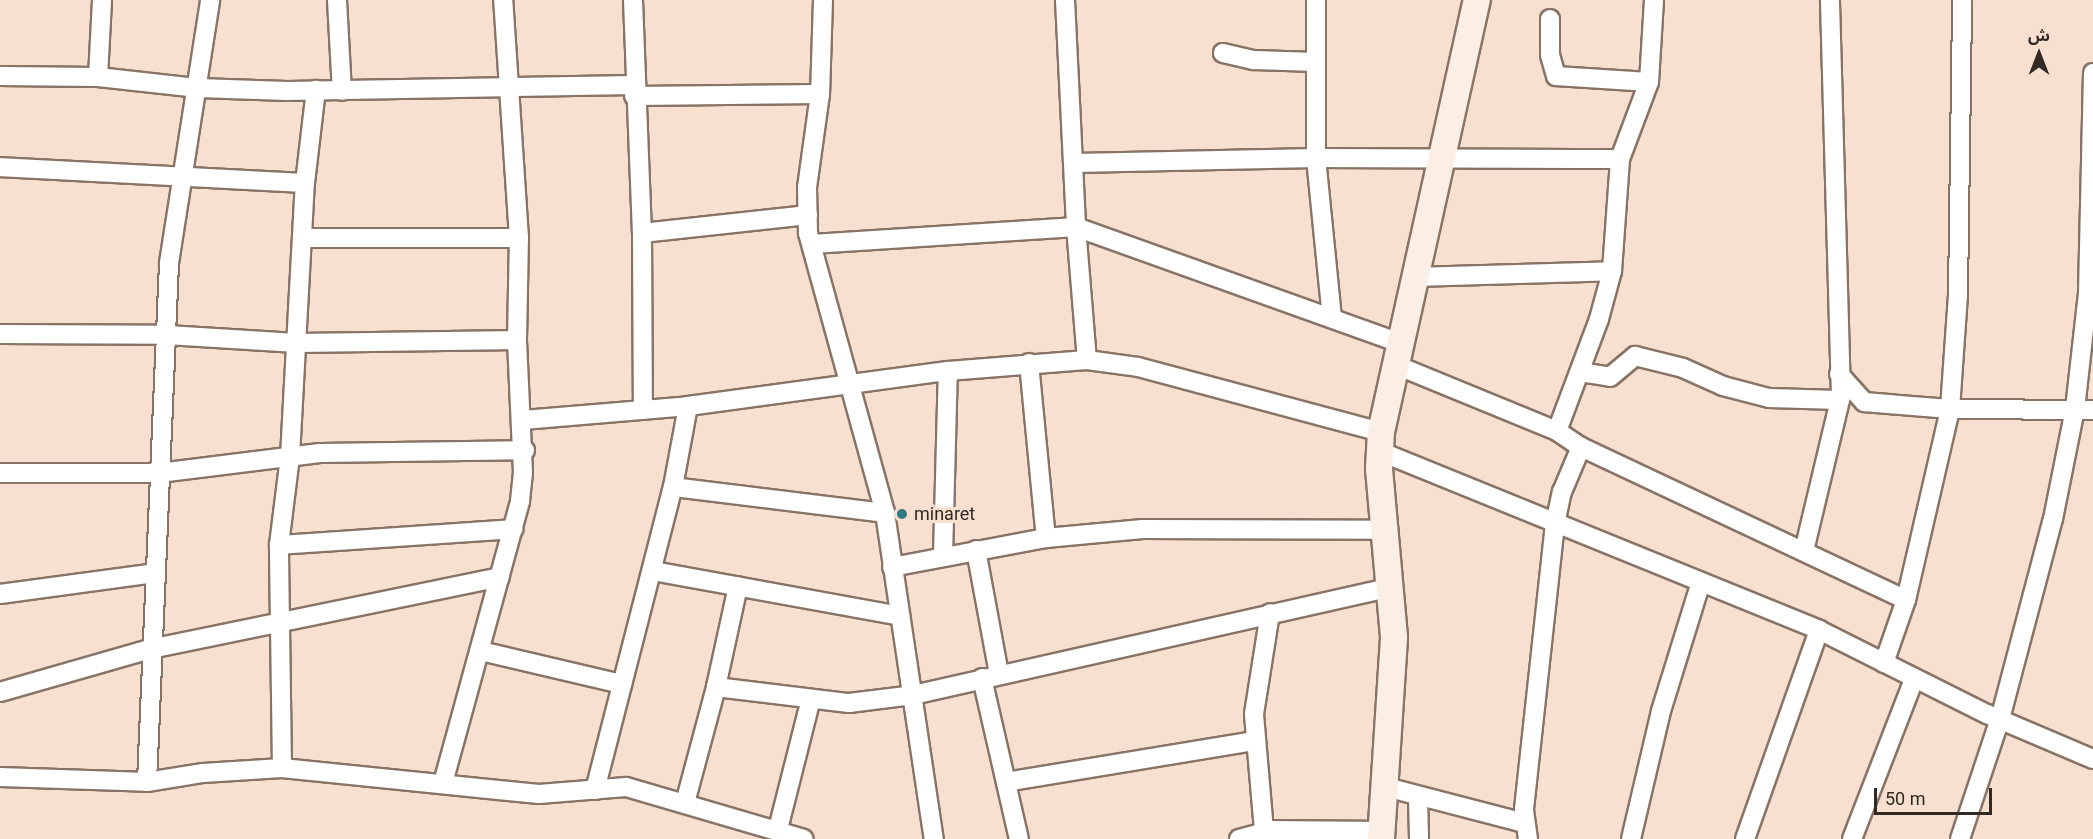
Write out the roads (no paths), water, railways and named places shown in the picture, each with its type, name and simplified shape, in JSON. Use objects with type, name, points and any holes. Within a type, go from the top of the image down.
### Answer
[{"type":"street","points":[[98,77],[102,0]]},
{"type":"street","points":[[147,782],[150,649],[170,263],[210,0]]},
{"type":"street","points":[[337,0],[342,91]]},
{"type":"street","points":[[444,783],[520,501],[525,450],[517,340],[519,238],[506,89],[503,0]]},
{"type":"street","points":[[633,0],[634,91],[642,232],[643,410]]},
{"type":"street","points":[[823,0],[820,94],[807,188],[808,215],[812,244],[885,513],[934,839]]},
{"type":"street","points":[[1065,0],[1075,164],[1076,227],[1087,360]]},
{"type":"street","points":[[1316,0],[1316,158],[1332,318]]},
{"type":"street","points":[[1239,839],[1264,831],[1382,835],[1394,671],[1391,587],[1380,442],[1439,160],[1477,0]]},
{"type":"street","points":[[1557,431],[1580,372],[1612,271],[1620,159],[1649,82],[1654,0]]},
{"type":"street","points":[[1804,551],[1840,400],[1830,0]]},
{"type":"street","points":[[1884,663],[1906,600],[1950,409],[1958,294],[1962,0]]},
{"type":"street","points":[[1550,19],[1550,55],[1556,76],[1649,82]]},
{"type":"street","points":[[1223,53],[1254,60],[1316,62]]},
{"type":"street","points":[[1960,839],[2000,719],[2084,410],[2093,73]]},
{"type":"street","points":[[0,75],[98,77],[198,88],[342,91],[506,89],[820,94]]},
{"type":"street","points":[[282,768],[279,545],[290,457],[304,238],[305,183],[316,90]]},
{"type":"street","points":[[1075,164],[1316,158],[1620,159]]},
{"type":"street","points":[[0,166],[182,179],[305,183]]},
{"type":"street","points":[[642,232],[808,215]]},
{"type":"street","points":[[812,244],[1076,227],[1332,318],[1398,354],[1557,431],[1581,447],[1906,600]]},
{"type":"street","points":[[304,238],[519,238]]},
{"type":"street","points":[[1414,277],[1612,271]]},
{"type":"street","points":[[0,334],[167,336],[297,343],[517,340]]},
{"type":"street","points":[[1580,372],[1610,377],[1635,356],[1683,368],[1723,386],[1769,398],[1840,400]]},
{"type":"street","points":[[524,420],[688,406],[948,371],[1029,363],[1087,360],[1138,367],[1380,442],[1555,524],[1700,585],[1819,630],[1914,679],[2093,759]]},
{"type":"street","points":[[1029,363],[1046,538]]},
{"type":"street","points":[[944,556],[948,371]]},
{"type":"street","points":[[1839,374],[1864,402],[1950,409],[2084,410]]},
{"type":"street","points":[[595,790],[653,571],[673,488],[688,406]]},
{"type":"street","points":[[1386,787],[1526,831],[1555,524],[1562,492],[1581,447]]},
{"type":"street","points":[[0,472],[159,473],[290,457],[525,450]]},
{"type":"street","points":[[673,488],[885,513]]},
{"type":"street","points":[[892,567],[1046,538],[1184,527],[1386,530]]},
{"type":"street","points":[[279,545],[513,529]]},
{"type":"street","points":[[976,550],[990,676],[1006,782],[1019,839]]},
{"type":"street","points":[[653,571],[900,616]]},
{"type":"street","points":[[0,594],[155,573]]},
{"type":"street","points":[[0,692],[150,649],[500,577]]},
{"type":"street","points":[[1631,839],[1661,711],[1700,585]]},
{"type":"street","points":[[684,802],[716,687],[738,586]]},
{"type":"street","points":[[716,687],[849,703],[913,695],[1391,587]]},
{"type":"street","points":[[1264,831],[1254,741],[1255,696],[1270,613]]},
{"type":"street","points":[[1745,839],[1819,630]]},
{"type":"street","points":[[481,651],[622,684]]},
{"type":"street","points":[[1852,839],[1914,679]]},
{"type":"street","points":[[782,833],[811,699]]},
{"type":"street","points":[[1006,782],[1254,741]]},
{"type":"street","points":[[0,777],[147,782],[203,773],[282,768],[558,795],[626,788],[684,802],[804,839]]},
{"type":"street","points":[[1418,798],[1419,839]]},
{"type":"place","name":"minaret","points":[[902,514]]}]
